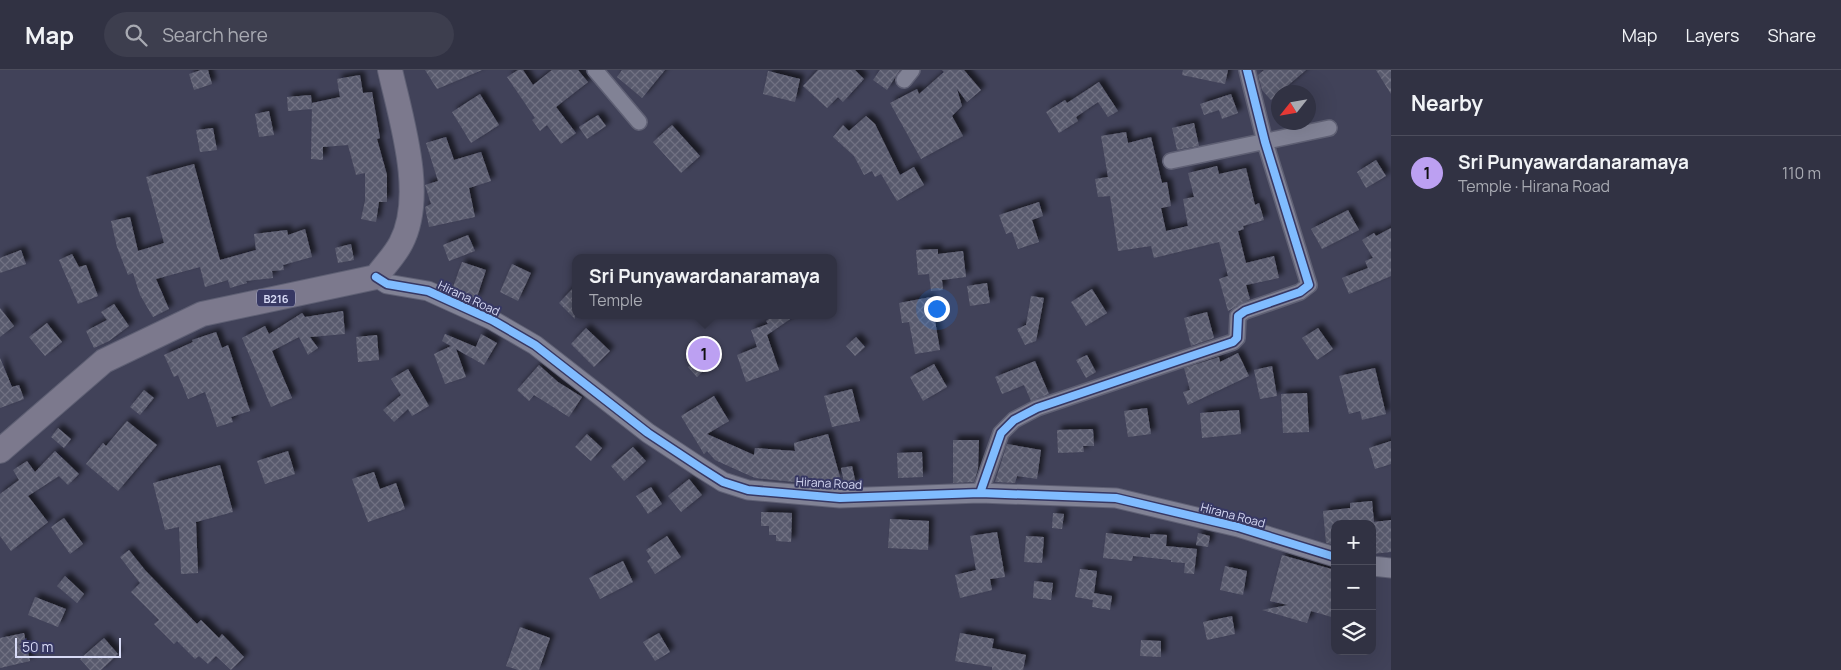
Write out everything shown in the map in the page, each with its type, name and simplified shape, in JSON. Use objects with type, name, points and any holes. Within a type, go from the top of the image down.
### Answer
[{"type":"main road","points":[[376,276],[401,243],[410,219],[411,160],[390,70]]},
{"type":"main road","name":"B216","points":[[0,451],[104,361],[202,314],[376,276]]},
{"type":"street","points":[[595,70],[639,122]]},
{"type":"street","points":[[980,493],[1001,433],[1014,420],[1037,408],[1233,342],[1237,338],[1238,316],[1245,311],[1305,290],[1309,284],[1265,142],[1247,70]]},
{"type":"street","points":[[1171,161],[1329,128]]},
{"type":"street","name":"Hirana Road","points":[[376,276],[387,284],[428,291],[492,320],[535,345],[648,432],[723,482],[748,490],[840,498],[980,493],[1116,498],[1238,527],[1331,556]]},
{"type":"street","points":[[1376,566],[1391,568]]},
{"type":"building","points":[[208,70],[212,84],[194,90],[189,74]]},
{"type":"building","points":[[425,70],[482,70],[437,89]]},
{"type":"building","points":[[518,70],[523,70],[533,85],[552,70],[578,70],[588,82],[556,107],[576,133],[561,144],[547,125],[540,131],[532,120],[535,118],[507,77]]},
{"type":"building","points":[[622,70],[665,70],[642,98],[617,77]]},
{"type":"building","points":[[818,70],[855,70],[864,79],[843,102],[838,97],[827,108],[803,86]]},
{"type":"building","points":[[880,70],[900,70],[887,90],[873,80]]},
{"type":"building","points":[[942,70],[964,70],[981,90],[967,102],[957,89],[962,106],[952,116],[963,136],[921,159],[890,103],[917,89],[919,94],[944,72]]},
{"type":"building","points":[[1183,70],[1228,70],[1225,84],[1182,75]]},
{"type":"building","points":[[1264,70],[1306,70],[1288,85],[1271,85],[1271,100],[1262,90],[1258,75]]},
{"type":"building","points":[[1376,70],[1391,70],[1391,94]]},
{"type":"building","points":[[768,71],[800,79],[795,102],[763,94]]},
{"type":"building","points":[[360,75],[363,93],[372,92],[380,138],[377,139],[387,175],[387,202],[379,202],[376,222],[361,219],[365,201],[365,173],[356,175],[348,145],[323,147],[323,160],[311,159],[312,103],[340,97],[337,79]]},
{"type":"building","points":[[1099,82],[1118,111],[1108,117],[1098,102],[1076,117],[1078,121],[1059,133],[1046,112],[1065,100],[1067,103]]},
{"type":"building","points":[[480,94],[499,125],[471,143],[452,112]]},
{"type":"building","points":[[1231,94],[1238,113],[1222,119],[1219,110],[1204,115],[1200,104]]},
{"type":"building","points":[[311,95],[312,109],[288,111],[287,97]]},
{"type":"building","points":[[269,111],[274,135],[259,137],[255,114]]},
{"type":"building","points":[[598,115],[606,126],[587,139],[579,127]]},
{"type":"building","points":[[866,116],[875,124],[900,175],[914,167],[924,185],[897,201],[881,174],[875,177],[872,171],[864,175],[854,156],[833,137],[843,125],[849,131]]},
{"type":"building","points":[[1194,123],[1199,146],[1177,150],[1172,128]]},
{"type":"building","points":[[672,125],[700,156],[681,173],[653,142]]},
{"type":"building","points":[[213,128],[217,150],[200,152],[196,130]]},
{"type":"building","points":[[1126,132],[1128,143],[1151,137],[1162,183],[1167,182],[1171,206],[1161,208],[1166,231],[1188,226],[1183,199],[1194,197],[1188,173],[1217,166],[1219,174],[1246,168],[1255,205],[1259,203],[1264,220],[1243,226],[1244,229],[1238,231],[1246,263],[1274,256],[1279,278],[1246,285],[1250,299],[1228,311],[1219,279],[1228,276],[1219,242],[1154,258],[1151,246],[1118,251],[1110,196],[1098,197],[1095,179],[1108,177],[1101,136]]},
{"type":"building","points":[[446,137],[454,160],[481,152],[491,181],[469,188],[475,217],[429,227],[425,207],[431,204],[425,185],[438,181],[426,143]]},
{"type":"building","points":[[1376,160],[1386,176],[1366,188],[1357,172]]},
{"type":"building","points":[[194,164],[220,260],[256,250],[254,234],[287,230],[288,235],[305,229],[312,257],[283,265],[284,270],[272,271],[273,278],[246,281],[247,283],[230,288],[228,280],[205,287],[200,267],[156,279],[169,309],[153,317],[140,295],[133,273],[128,275],[117,247],[111,221],[130,217],[138,251],[164,243],[146,177]]},
{"type":"building","points":[[1039,202],[1043,216],[1032,220],[1039,242],[1018,249],[1012,232],[1006,234],[999,215]]},
{"type":"building","points":[[1348,210],[1359,230],[1322,249],[1311,229]]},
{"type":"building","points":[[1391,228],[1391,276],[1349,294],[1342,278],[1368,268],[1365,261],[1373,258],[1362,240],[1374,233],[1376,236]]},
{"type":"building","points":[[468,235],[475,251],[449,261],[443,245]]},
{"type":"building","points":[[351,244],[354,260],[338,263],[335,248]]},
{"type":"building","points":[[938,249],[938,254],[963,251],[966,277],[942,280],[943,290],[931,291],[929,274],[918,275],[916,250]]},
{"type":"building","points":[[21,250],[26,264],[0,273],[0,258]]},
{"type":"building","points":[[72,254],[79,267],[86,265],[98,296],[78,304],[59,260]]},
{"type":"building","points":[[462,262],[486,270],[476,300],[452,290]]},
{"type":"building","points":[[512,264],[531,273],[518,301],[500,292]]},
{"type":"building","points":[[987,283],[990,303],[970,306],[967,286]]},
{"type":"building","points":[[572,289],[572,316],[559,303]]},
{"type":"building","points":[[1092,289],[1107,313],[1086,326],[1071,302]]},
{"type":"building","points":[[1031,296],[1044,298],[1036,341],[1025,345],[1017,329],[1026,325]]},
{"type":"building","points":[[931,297],[940,350],[915,354],[909,322],[902,323],[899,303]]},
{"type":"building","points":[[114,304],[129,326],[109,341],[94,348],[86,331],[107,320],[101,312]]},
{"type":"building","points":[[0,308],[14,326],[0,337]]},
{"type":"building","points":[[343,311],[345,334],[310,337],[318,348],[308,355],[299,337],[272,351],[292,398],[271,407],[242,338],[265,326],[269,334],[302,313],[305,317]]},
{"type":"building","points":[[1207,312],[1214,338],[1191,346],[1184,318]]},
{"type":"building","points":[[769,319],[790,319],[767,335],[779,370],[746,382],[737,355],[757,347],[751,330],[768,324],[766,321]]},
{"type":"building","points":[[47,323],[62,342],[45,356],[29,337]]},
{"type":"building","points":[[586,328],[610,351],[594,367],[571,344]]},
{"type":"building","points":[[1318,328],[1333,349],[1317,360],[1302,338]]},
{"type":"building","points":[[216,332],[222,348],[228,345],[250,411],[231,417],[233,422],[217,427],[205,392],[188,399],[178,375],[174,377],[164,355],[193,342],[192,340]]},
{"type":"building","points":[[445,334],[476,347],[481,334],[497,343],[484,365],[456,349],[466,377],[445,384],[434,354],[451,346],[442,341]]},
{"type":"building","points":[[377,335],[379,360],[358,362],[356,337]]},
{"type":"building","points":[[856,337],[865,347],[855,356],[846,346]]},
{"type":"building","points":[[1238,353],[1249,376],[1188,405],[1183,392],[1190,390],[1184,368],[1219,357],[1220,362]]},
{"type":"building","points":[[1087,355],[1096,372],[1086,378],[1076,360]]},
{"type":"building","points":[[699,356],[708,366],[697,377],[688,367]]},
{"type":"building","points":[[0,358],[12,387],[19,385],[24,399],[0,408]]},
{"type":"building","points":[[1035,361],[1049,394],[1031,401],[1024,385],[1002,394],[995,377]]},
{"type":"building","points":[[934,364],[947,387],[923,401],[910,377]]},
{"type":"building","points":[[539,365],[558,382],[582,397],[569,417],[534,395],[529,401],[517,390]]},
{"type":"building","points":[[1272,366],[1277,396],[1260,399],[1254,370]]},
{"type":"building","points":[[1375,368],[1386,414],[1362,420],[1360,411],[1349,414],[1339,376]]},
{"type":"building","points":[[408,369],[429,406],[412,416],[408,409],[394,422],[383,410],[401,395],[391,379]]},
{"type":"building","points":[[852,389],[860,421],[832,427],[824,396]]},
{"type":"building","points":[[144,390],[154,398],[140,415],[130,407]]},
{"type":"building","points":[[1307,393],[1309,432],[1283,433],[1281,394]]},
{"type":"building","points":[[714,396],[729,421],[707,434],[754,455],[755,448],[795,451],[794,443],[828,434],[840,477],[814,484],[755,478],[715,460],[707,451],[704,454],[681,416]]},
{"type":"building","points":[[1147,408],[1151,434],[1128,437],[1124,411]]},
{"type":"building","points":[[1239,410],[1241,434],[1202,438],[1200,413]]},
{"type":"building","points":[[127,421],[157,445],[118,491],[86,464],[103,443],[106,446]]},
{"type":"building","points":[[58,428],[71,439],[64,448],[51,437]]},
{"type":"building","points":[[1093,429],[1094,446],[1083,446],[1084,452],[1058,453],[1057,430]]},
{"type":"building","points":[[587,434],[602,448],[591,461],[575,447]]},
{"type":"building","points":[[953,440],[979,440],[978,469],[974,482],[953,483]]},
{"type":"building","points":[[1391,441],[1391,464],[1375,469],[1369,448]]},
{"type":"building","points":[[1007,444],[1041,450],[1037,479],[1017,476],[1015,483],[995,482]]},
{"type":"building","points":[[633,447],[646,461],[624,481],[611,466]]},
{"type":"building","points":[[55,451],[79,474],[68,485],[59,476],[28,496],[48,522],[11,551],[0,536],[0,494],[19,480],[13,470],[27,461],[35,472]]},
{"type":"building","points":[[288,451],[295,474],[265,484],[257,461]]},
{"type":"building","points":[[922,452],[923,477],[898,478],[897,453]]},
{"type":"building","points":[[220,465],[233,512],[196,522],[198,573],[181,574],[179,527],[165,530],[153,483]]},
{"type":"building","points":[[852,466],[856,484],[845,487],[841,468]]},
{"type":"building","points":[[374,472],[380,489],[396,483],[405,509],[368,522],[352,479]]},
{"type":"building","points":[[689,479],[702,495],[681,512],[668,496]]},
{"type":"building","points":[[651,487],[662,504],[648,514],[636,496]]},
{"type":"building","points":[[1372,501],[1374,520],[1331,520],[1331,544],[1326,543],[1323,511],[1350,508],[1350,503]]},
{"type":"building","points":[[761,512],[792,513],[791,542],[776,541],[776,535],[769,535],[769,526],[761,526]]},
{"type":"building","points":[[1053,513],[1064,514],[1062,529],[1052,528]]},
{"type":"building","points":[[64,518],[83,544],[70,554],[51,527]]},
{"type":"building","points":[[890,519],[929,521],[928,550],[888,548]]},
{"type":"building","points":[[1391,520],[1391,552],[1376,554],[1376,522]]},
{"type":"building","points":[[997,532],[1005,577],[990,579],[992,590],[960,598],[955,575],[976,570],[970,536]]},
{"type":"building","points":[[1106,533],[1150,538],[1150,534],[1167,535],[1166,546],[1197,549],[1194,574],[1184,573],[1185,563],[1171,562],[1171,560],[1133,556],[1132,561],[1103,558]]},
{"type":"building","points":[[1198,533],[1210,536],[1208,547],[1196,545]]},
{"type":"building","points":[[667,536],[681,557],[655,574],[647,561],[651,558],[646,550]]},
{"type":"building","points":[[1026,536],[1044,537],[1042,563],[1024,562]]},
{"type":"building","points":[[129,550],[145,570],[197,624],[201,620],[219,638],[222,634],[244,657],[231,670],[216,656],[208,664],[199,656],[195,659],[177,641],[174,644],[154,624],[159,620],[131,592],[140,583],[120,557]]},
{"type":"building","points":[[1282,555],[1331,569],[1331,617],[1311,611],[1307,623],[1262,610],[1288,605],[1270,601]]},
{"type":"building","points":[[623,561],[633,582],[600,599],[589,578]]},
{"type":"building","points":[[1225,566],[1247,571],[1243,595],[1220,590]]},
{"type":"building","points":[[1080,569],[1097,571],[1093,600],[1075,597]]},
{"type":"building","points":[[65,576],[84,594],[77,603],[57,586]]},
{"type":"building","points":[[1034,581],[1053,583],[1051,600],[1033,598]]},
{"type":"building","points":[[1094,593],[1112,596],[1110,610],[1092,607]]},
{"type":"building","points":[[35,597],[66,609],[58,627],[28,615]]},
{"type":"building","points":[[1232,616],[1235,634],[1207,640],[1203,622]]},
{"type":"building","points":[[520,627],[550,638],[539,670],[518,670],[506,666]]},
{"type":"building","points":[[24,633],[30,661],[0,668],[0,638]]},
{"type":"building","points":[[659,633],[670,652],[655,661],[643,642]]},
{"type":"building","points":[[960,633],[994,639],[992,648],[1026,655],[1023,670],[992,670],[992,667],[955,661]]},
{"type":"building","points":[[104,638],[118,654],[101,670],[90,670],[80,659]]},
{"type":"building","points":[[1141,640],[1161,641],[1161,657],[1140,656]]},
{"type":"cycle path","points":[[980,493],[1001,433],[1014,420],[1037,408],[1233,342],[1237,338],[1238,316],[1245,311],[1300,292],[1309,285],[1265,142],[1247,70]]},
{"type":"cycle path","points":[[376,277],[387,284],[428,291],[492,320],[535,345],[648,433],[723,482],[748,490],[840,498],[980,493],[1116,498],[1238,527],[1331,556]]},
{"type":"place","name":"Sri Punyawardanaramaya","points":[[704,354]]}]
